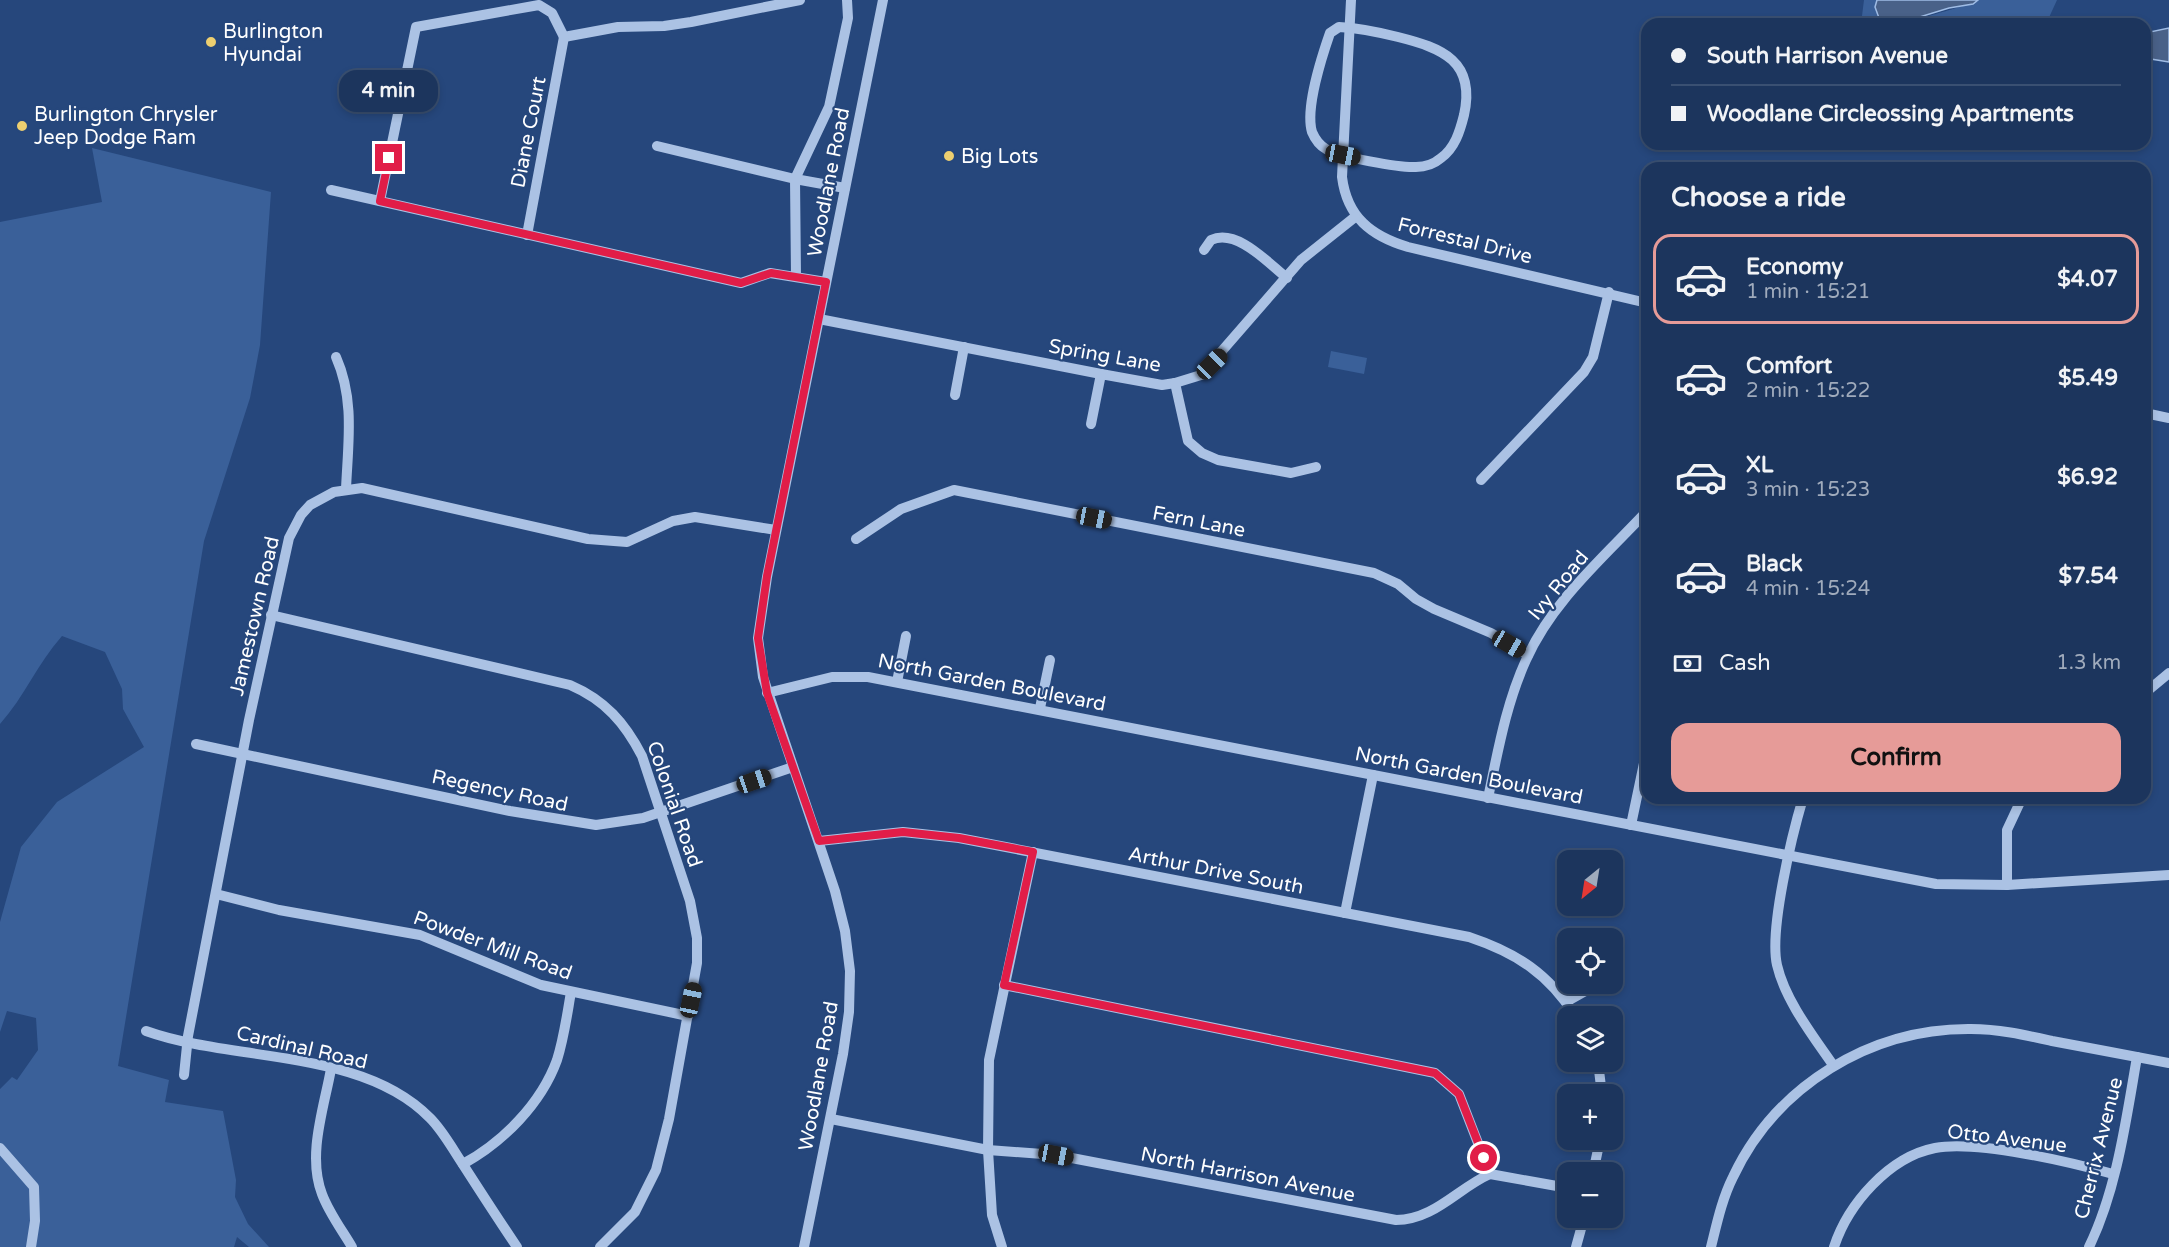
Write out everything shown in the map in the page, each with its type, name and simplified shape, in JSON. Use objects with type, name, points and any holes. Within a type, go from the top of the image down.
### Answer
[{"type":"street","points":[[380,201],[416,27],[539,5],[552,13],[564,37],[618,27],[691,22],[800,0]]},
{"type":"street","points":[[796,276],[795,180],[829,108],[848,18],[848,0]]},
{"type":"street","name":"Woodlane Road","points":[[804,1247],[831,1119],[849,1012],[850,971],[841,911],[767,693],[758,638],[776,530],[883,0]]},
{"type":"street","name":"Forrestal Drive","points":[[1351,0],[1343,191],[1355,216],[1374,234],[1408,247],[1641,301]]},
{"type":"street","points":[[1339,27],[1350,27],[1418,42],[1448,55],[1455,62],[1465,80],[1466,102],[1455,143],[1449,151],[1434,163],[1406,167],[1343,155],[1320,144],[1314,138],[1310,122],[1330,33],[1339,27]]},
{"type":"street","name":"Diane Court","points":[[527,235],[564,37]]},
{"type":"street","points":[[657,146],[795,180],[845,188]]},
{"type":"street","points":[[331,190],[741,283],[771,273],[826,282]]},
{"type":"street","name":"Spring Lane","points":[[819,318],[1101,374],[1162,385],[1175,383],[1202,375],[1302,260],[1355,216]]},
{"type":"street","points":[[1204,250],[1211,240],[1226,237],[1244,245],[1287,278]]},
{"type":"street","points":[[1481,480],[1584,372],[1593,357],[1609,292]]},
{"type":"street","points":[[955,396],[964,347]]},
{"type":"street","points":[[336,357],[344,376],[349,400],[346,489]]},
{"type":"street","points":[[1091,423],[1101,374]]},
{"type":"street","points":[[1175,383],[1188,441],[1202,453],[1218,460],[1292,473],[1316,467]]},
{"type":"street","points":[[2151,414],[2169,418]]},
{"type":"street","name":"Jamestown Road","points":[[184,1075],[188,1040],[216,894],[285,551],[301,515],[321,497],[346,489],[376,490],[601,542],[633,540],[673,521],[695,517],[776,530]]},
{"type":"street","name":"Fern Lane","points":[[856,539],[901,509],[954,490],[1374,573],[1398,584],[1416,599],[1434,609],[1491,633],[1528,655]]},
{"type":"street","name":"Ivy Road","points":[[1488,798],[1510,701],[1528,655],[1567,597],[1641,517]]},
{"type":"street","name":"Colonial Road","points":[[272,615],[547,678],[590,695],[608,707],[634,740],[642,756],[686,889],[697,938],[697,963],[669,1119],[652,1181],[628,1221],[600,1247]]},
{"type":"street","points":[[897,682],[906,636]]},
{"type":"street","points":[[1040,708],[1050,660]]},
{"type":"street","points":[[2151,688],[2169,673]]},
{"type":"street","name":"North Garden Boulevard","points":[[767,693],[832,676],[868,677],[1040,708],[1488,798],[1936,884],[2007,885],[2169,875]]},
{"type":"street","name":"Regency Road","points":[[196,744],[579,825],[611,825],[660,813],[793,767]]},
{"type":"street","points":[[1345,913],[1373,775]]},
{"type":"street","points":[[1631,825],[1641,778]]},
{"type":"street","points":[[1802,804],[1789,856],[1777,928],[1777,966],[1792,1001],[1833,1065]]},
{"type":"street","points":[[2007,885],[2007,830],[2019,804]]},
{"type":"street","name":"Arthur Drive South","points":[[819,841],[903,832],[959,838],[1469,937],[1496,945],[1542,975],[1569,1006]]},
{"type":"street","points":[[1002,1247],[992,1215],[988,1150],[989,1060],[1033,852]]},
{"type":"street","name":"Powder Mill Road","points":[[216,894],[279,910],[420,935],[528,980],[571,992],[688,1016]]},
{"type":"street","points":[[1004,985],[1435,1073],[1459,1094],[1490,1174],[1557,1186]]},
{"type":"street","points":[[463,1164],[503,1135],[537,1098],[558,1056],[571,992]]},
{"type":"street","points":[[1566,1002],[1580,994]]},
{"type":"street","points":[[1711,1247],[1718,1215],[1732,1178],[1752,1143],[1777,1112],[1833,1065],[1879,1044],[1907,1036],[1971,1029],[2002,1031],[2169,1063]]},
{"type":"street","name":"Cardinal Road","points":[[146,1031],[331,1069],[376,1082],[411,1102],[431,1119],[517,1247]]},
{"type":"street","name":"Cherrix Avenue","points":[[2089,1247],[2102,1214],[2113,1174],[2137,1057]]},
{"type":"street","points":[[331,1069],[318,1136],[318,1179],[327,1207],[352,1247]]},
{"type":"street","name":"North Harrison Avenue","points":[[831,1119],[988,1150],[1056,1155],[1396,1220],[1408,1220],[1431,1212],[1490,1174]]},
{"type":"street","name":"Otto Avenue","points":[[1834,1247],[1848,1215],[1871,1187],[1906,1159],[1926,1150],[1948,1146],[2005,1152],[2062,1161],[2113,1174]]},
{"type":"street","points":[[0,1148],[34,1187],[35,1221],[31,1247]]},
{"type":"street","points":[[1576,1247],[1581,1228]]},
{"type":"shaded area","points":[[1864,0],[1877,0],[1875,7],[1901,18],[1862,18]]},
{"type":"shaded area","points":[[1877,0],[1978,0],[1973,4],[1949,8],[1916,18],[1879,18],[1875,7]]},
{"type":"shaded area","points":[[1978,0],[2057,0],[2049,18],[1920,18]]},
{"type":"shaded area","points":[[2169,28],[2169,62],[2151,59],[2151,32]]},
{"type":"shaded area","points":[[92,148],[271,192],[260,345],[250,398],[204,541],[118,1066],[169,1080],[165,1102],[223,1111],[236,1180],[235,1197],[248,1224],[269,1247],[249,1247],[237,1237],[234,1247],[0,1247],[0,1089],[12,1077],[17,1080],[38,1050],[36,1018],[7,1011],[0,1032],[0,922],[21,847],[57,802],[144,747],[123,709],[122,689],[105,652],[62,636],[0,724],[0,222],[102,202]]},
{"type":"shaded area","points":[[1331,351],[1367,358],[1364,374],[1328,367]]},
{"type":"place","name":"Burlington Hyundai","points":[[211,42]]},
{"type":"place","name":"Burlington Chrysler Jeep Dodge Ram","points":[[22,126]]},
{"type":"place","name":"Big Lots","points":[[949,156]]},
{"type":"route","points":[[389,158],[380,201],[741,283],[771,273],[826,282],[767,576],[759,618],[758,638],[759,657],[767,693],[819,841],[876,833],[903,832],[959,838],[1033,852],[1004,985],[1435,1073],[1459,1094],[1484,1158]]}]
